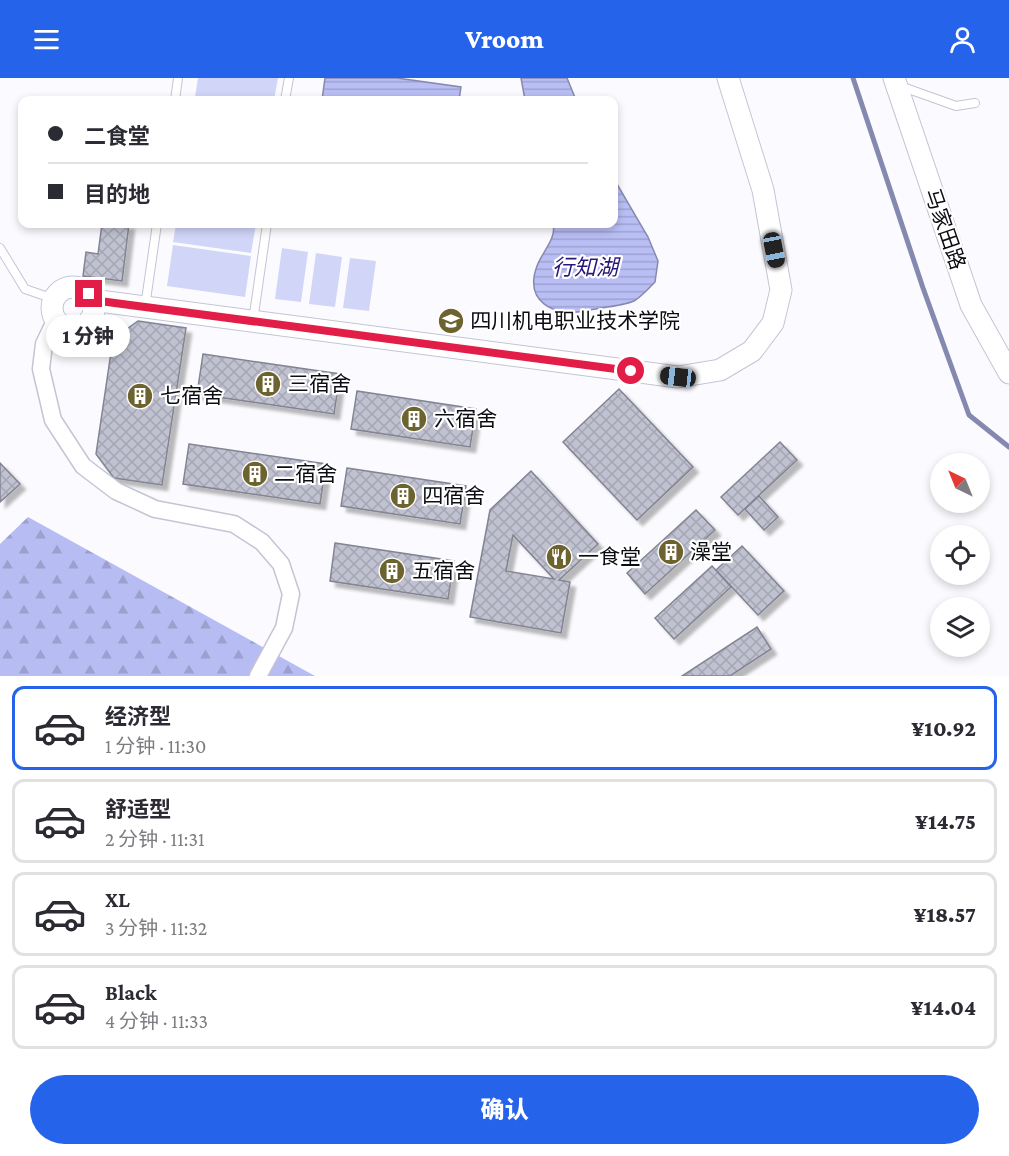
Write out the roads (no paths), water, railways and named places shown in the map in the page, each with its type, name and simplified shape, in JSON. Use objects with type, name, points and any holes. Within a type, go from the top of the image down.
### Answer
[{"type":"street","points":[[92,300],[678,377],[720,370],[752,351],[773,323],[781,290],[763,190],[728,78]]},
{"type":"street","name":"马家田路","points":[[895,82],[971,305],[1009,373]]},
{"type":"street","points":[[55,309],[66,327],[80,327],[86,324],[93,313],[92,300],[84,290],[71,287],[64,289],[55,309],[44,344],[41,369],[53,420],[83,466],[116,491],[155,509],[234,524],[262,542],[281,564],[291,594],[284,628],[258,676]]},
{"type":"lane","points":[[176,96],[178,78]]},
{"type":"lane","points":[[286,96],[289,78]]},
{"type":"lane","points":[[895,82],[956,106],[975,103]]},
{"type":"lane","points":[[145,307],[156,228]]},
{"type":"lane","points":[[253,321],[266,228]]},
{"type":"lane","points":[[0,248],[25,289],[55,309]]},
{"type":"water","points":[[325,78],[397,78],[461,87],[460,96],[323,96]]},
{"type":"water","points":[[521,78],[567,78],[574,96],[524,96]]},
{"type":"water","name":"行知湖","points":[[618,186],[648,237],[658,261],[655,282],[629,303],[573,312],[552,309],[538,297],[534,289],[534,278],[554,229],[618,228]]},
{"type":"waterway","points":[[853,78],[923,288],[969,415],[1009,447]]},
{"type":"place","name":"四川机电职业技术学院","points":[[451,321]]},
{"type":"place","name":"三宿舍","points":[[268,384]]},
{"type":"place","name":"七宿舍","points":[[140,396]]},
{"type":"place","name":"六宿舍","points":[[414,419]]},
{"type":"place","name":"二宿舍","points":[[255,474]]},
{"type":"place","name":"四宿舍","points":[[403,496]]},
{"type":"place","name":"澡堂","points":[[671,552]]},
{"type":"place","name":"一食堂","points":[[559,557]]},
{"type":"place","name":"五宿舍","points":[[392,571]]}]
